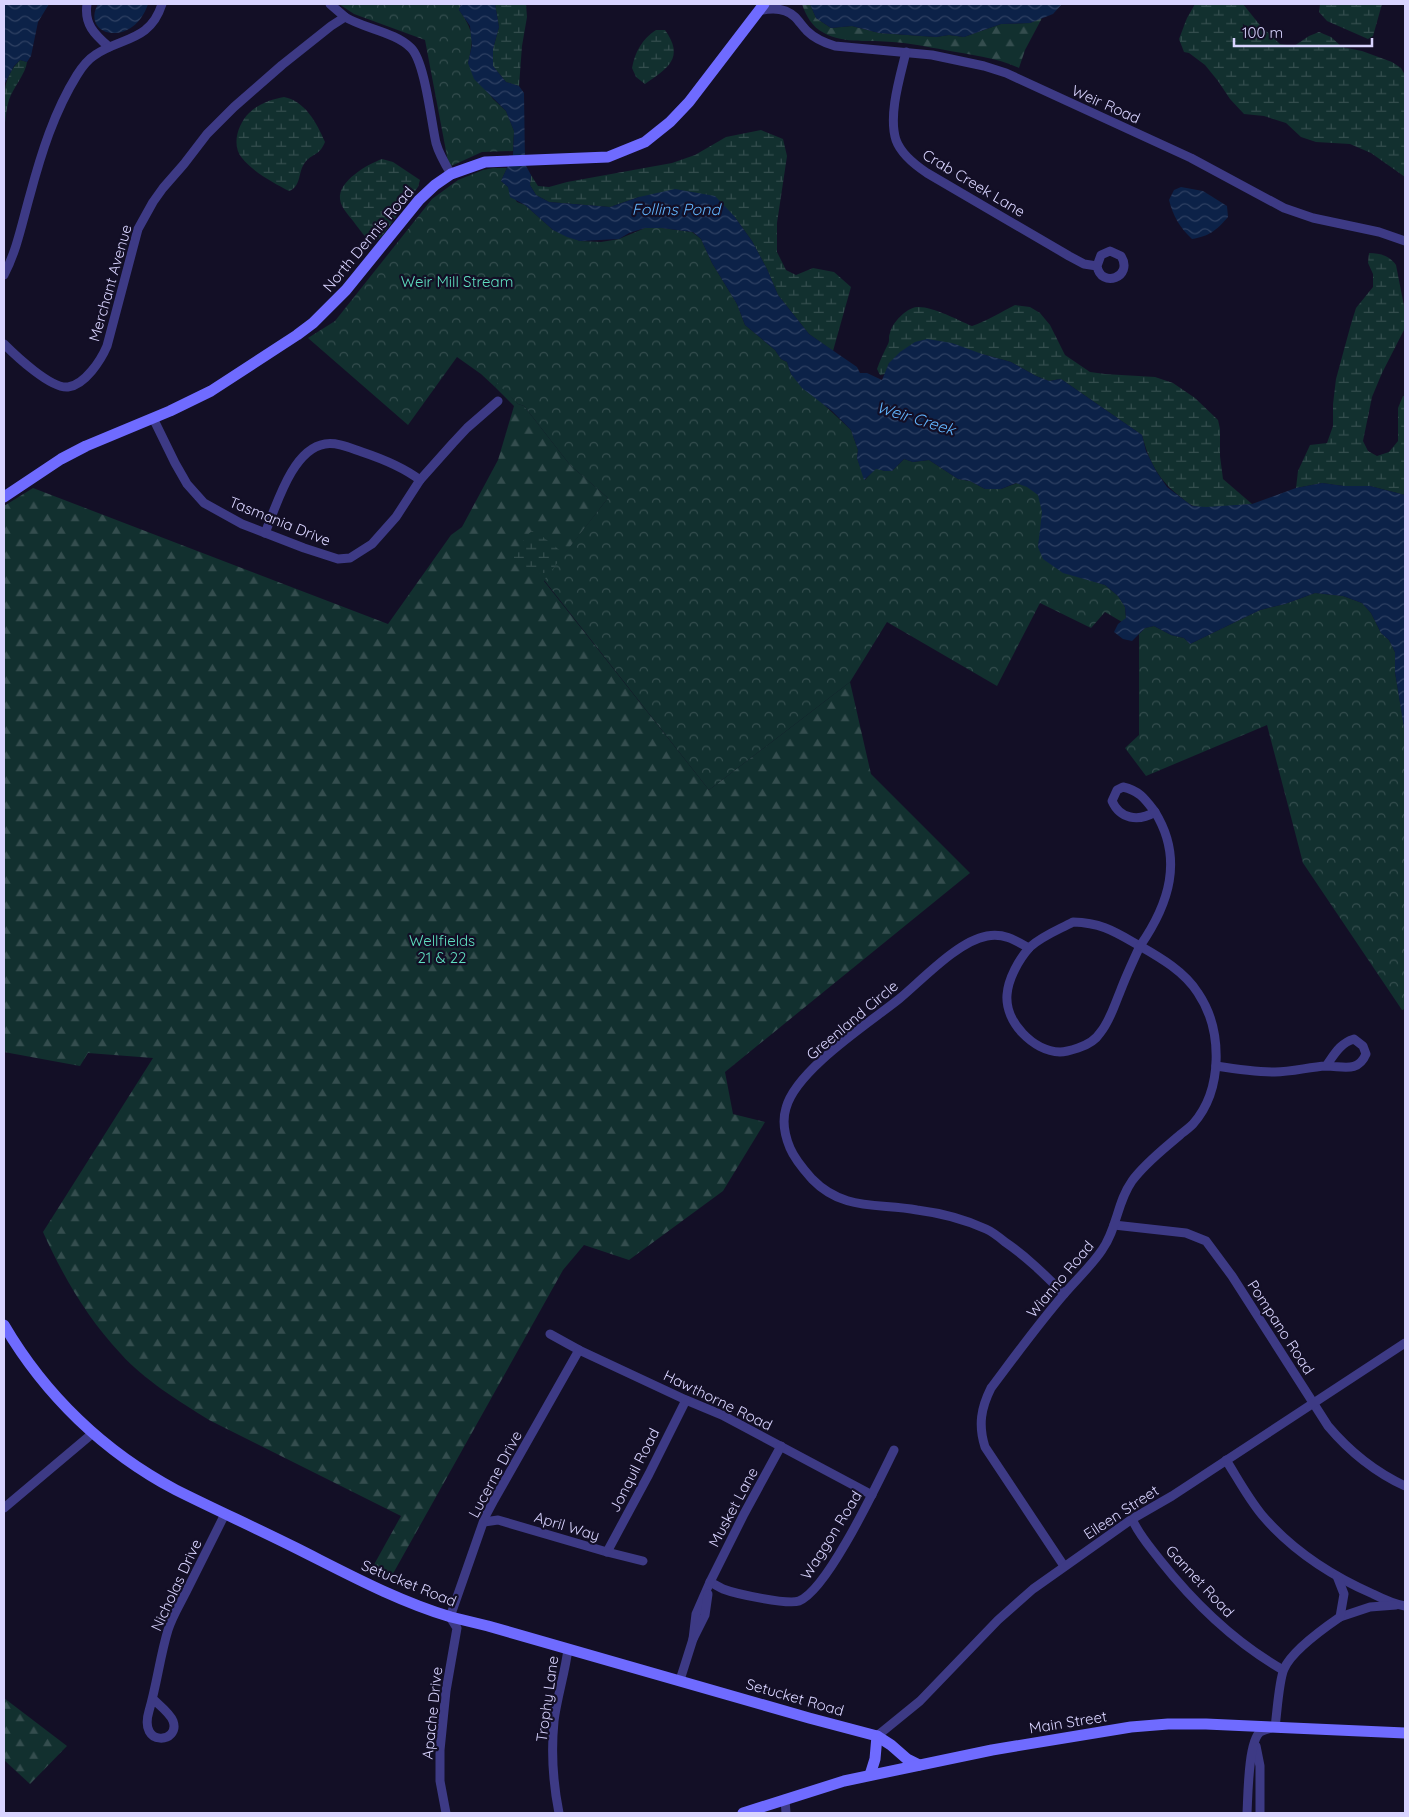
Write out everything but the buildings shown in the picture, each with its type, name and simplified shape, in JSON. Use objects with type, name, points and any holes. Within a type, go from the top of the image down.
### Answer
[{"type":"main road","name":"North Dennis Road","points":[[4,497],[68,455],[212,391],[313,323],[346,290],[419,200],[435,185],[451,174],[485,162],[608,157],[645,142],[670,122],[689,102],[761,8]]},
{"type":"main road","name":"Setucket Road","points":[[4,1325],[19,1351],[44,1385],[63,1406],[112,1449],[175,1489],[372,1585],[411,1603],[450,1617],[488,1626],[877,1736],[891,1745],[907,1760],[919,1765]]},
{"type":"main road","name":"Main Street","points":[[743,1813],[835,1783],[1052,1739],[1131,1727],[1168,1724],[1405,1733]]},
{"type":"main road","points":[[870,1776],[875,1759],[877,1736]]},
{"type":"street","points":[[87,4],[86,14],[89,27],[109,47]]},
{"type":"street","points":[[4,275],[18,241],[50,129],[72,84],[82,67],[95,54],[136,37],[144,31],[154,19],[162,4]]},
{"type":"street","points":[[330,4],[345,17],[361,26],[398,39],[412,48],[422,72],[436,144],[451,174]]},
{"type":"street","name":"Weir Road","points":[[789,4],[794,15],[809,33],[826,43],[845,47],[906,52],[960,61],[1006,73],[1191,158],[1284,208],[1313,218],[1379,232],[1405,241]]},
{"type":"street","points":[[761,8],[777,8],[794,15]]},
{"type":"street","name":"Merchant Avenue","points":[[4,344],[46,380],[66,388],[75,385],[91,372],[107,346],[138,229],[153,202],[208,134],[234,106],[282,65],[345,17]]},
{"type":"street","name":"Crab Creek Lane","points":[[906,52],[894,113],[896,140],[904,153],[915,165],[927,173],[1062,252],[1084,264],[1097,266]]},
{"type":"street","name":"Tasmania Drive","points":[[153,418],[187,484],[204,503],[265,533],[338,559],[350,558],[372,544],[396,517],[420,480],[467,428],[498,401]]},
{"type":"street","points":[[265,533],[286,480],[304,456],[316,447],[326,444],[343,446],[387,462],[409,472],[420,480]]},
{"type":"street","name":"Wianno Road","points":[[1064,1566],[985,1446],[981,1434],[980,1417],[983,1404],[991,1388],[1064,1294],[1103,1249],[1132,1181],[1193,1124],[1209,1095],[1216,1066],[1214,1029],[1209,1012],[1198,992],[1168,963],[1140,946],[1113,931],[1097,924],[1073,922],[1042,938],[1029,948],[1015,970],[1007,995],[1008,1009],[1018,1029],[1028,1038],[1051,1050],[1061,1052],[1083,1046],[1092,1042],[1100,1034],[1112,1013],[1140,946],[1159,914],[1169,884],[1170,848],[1164,827],[1155,812],[1146,800],[1134,790],[1123,787],[1113,794],[1112,801],[1114,806],[1121,813],[1131,818],[1138,819],[1155,812]]},
{"type":"street","name":"Greenland Circle","points":[[1029,948],[1005,936],[987,936],[969,942],[836,1047],[804,1079],[786,1107],[784,1120],[786,1136],[791,1150],[807,1174],[824,1190],[839,1199],[857,1204],[953,1216],[988,1230],[1022,1253],[1064,1294]]},
{"type":"street","points":[[1216,1066],[1275,1072],[1326,1066]]},
{"type":"street","name":"Pompano Road","points":[[1114,1225],[1177,1232],[1206,1241],[1232,1276],[1328,1426],[1347,1446],[1372,1467],[1405,1486]]},
{"type":"street","name":"Hawthorne Road","points":[[550,1334],[579,1350],[722,1415],[872,1495]]},
{"type":"street","name":"Eileen Street","points":[[877,1736],[920,1701],[1003,1615],[1033,1589],[1132,1519],[1172,1496],[1405,1344]]},
{"type":"street","name":"Lucerne Drive","points":[[450,1617],[484,1522],[494,1500],[579,1350]]},
{"type":"street","name":"Jonquil Road","points":[[607,1552],[686,1400]]},
{"type":"street","points":[[4,1508],[93,1432]]},
{"type":"street","name":"Musket Lane","points":[[680,1680],[693,1639],[696,1614],[710,1582],[781,1446]]},
{"type":"street","name":"Waggon Road","points":[[710,1582],[724,1589],[791,1602],[799,1600],[815,1589],[826,1575],[872,1495],[894,1450]]},
{"type":"street","points":[[1226,1460],[1262,1515],[1309,1557],[1366,1591],[1402,1605]]},
{"type":"street","name":"Nicholas Drive","points":[[153,1699],[159,1663],[169,1628],[225,1514]]},
{"type":"street","name":"Gannet Road","points":[[1132,1519],[1145,1541],[1168,1570],[1203,1608],[1225,1628],[1283,1670]]},
{"type":"street","name":"April Way","points":[[484,1522],[498,1520],[643,1561]]},
{"type":"street","points":[[1338,1576],[1344,1594],[1340,1617]]},
{"type":"street","points":[[1247,1813],[1249,1767],[1255,1740],[1260,1732],[1275,1727],[1283,1670],[1292,1658],[1316,1635],[1340,1617],[1370,1608],[1402,1605]]},
{"type":"street","name":"Apache Drive","points":[[446,1813],[440,1781],[440,1750],[446,1691],[457,1628],[450,1617]]},
{"type":"street","name":"Trophy Lane","points":[[559,1813],[554,1777],[554,1722],[568,1649]]},
{"type":"street","points":[[1255,1740],[1260,1766],[1260,1813]]},
{"type":"street","points":[[785,1799],[786,1813]]},
{"type":"green space","points":[[339,4],[461,4],[459,10],[468,24],[472,41],[468,63],[493,99],[506,111],[514,131],[513,151],[482,152],[449,167],[425,40],[354,14]]},
{"type":"green space","points":[[495,4],[526,4],[527,17],[522,46],[519,86],[506,82],[493,66],[493,49],[499,27]]},
{"type":"green space","points":[[802,4],[810,4],[816,18],[831,28],[852,26],[879,33],[936,37],[949,35],[964,37],[1001,24],[1030,23],[1042,18],[1025,50],[1019,68],[992,59],[919,45],[840,39],[820,31],[808,17]]},
{"type":"green space","points":[[1195,4],[1243,4],[1259,24],[1280,44],[1294,46],[1319,32],[1331,37],[1342,47],[1362,51],[1392,62],[1401,68],[1405,75],[1405,177],[1371,153],[1350,144],[1316,142],[1301,137],[1286,123],[1264,116],[1244,114],[1230,99],[1205,65],[1189,53],[1184,52],[1179,39]]},
{"type":"green space","points":[[1320,4],[1382,4],[1373,36],[1368,39],[1327,21],[1319,12]]},
{"type":"green space","points":[[656,30],[665,30],[674,48],[674,55],[661,73],[645,84],[636,77],[632,68],[640,46]]},
{"type":"green space","points":[[20,60],[27,62],[9,100],[4,129],[4,92],[9,75]]},
{"type":"green space","points":[[284,97],[291,99],[304,108],[314,120],[325,142],[318,153],[309,158],[304,164],[296,186],[289,191],[252,168],[239,153],[236,141],[239,129],[249,113],[265,102]]},
{"type":"green space","points":[[761,130],[783,139],[787,156],[777,223],[777,252],[786,270],[796,275],[813,268],[834,272],[851,287],[833,351],[809,334],[778,295],[752,241],[734,216],[639,197],[610,207],[549,202],[536,195],[530,185],[531,175],[538,186],[549,187],[672,163],[695,155],[726,137]]},
{"type":"green space","points":[[382,159],[393,162],[420,180],[418,187],[382,236],[373,241],[362,233],[344,210],[340,199],[344,186],[355,174]]},
{"type":"green space","name":"Weir Mill Stream","points":[[493,168],[507,168],[501,181],[508,187],[517,202],[525,205],[553,230],[580,241],[601,242],[619,239],[645,228],[692,232],[701,239],[712,263],[737,304],[745,325],[775,350],[781,359],[787,362],[791,374],[851,430],[858,450],[857,458],[865,480],[876,468],[892,471],[904,459],[913,462],[929,460],[958,479],[970,481],[985,489],[1001,489],[1017,483],[1034,490],[1042,506],[1038,547],[1086,579],[1105,585],[1118,596],[1125,607],[1126,619],[1122,622],[1105,612],[1091,628],[1040,603],[997,686],[887,622],[850,682],[709,790],[544,580],[608,498],[570,465],[524,406],[518,404],[497,383],[495,387],[481,374],[457,357],[408,425],[308,338],[335,321],[432,199],[458,180]]},
{"type":"green space","points":[[1369,253],[1391,259],[1396,265],[1405,311],[1405,328],[1372,397],[1363,441],[1368,451],[1377,456],[1389,452],[1398,441],[1398,408],[1403,396],[1405,396],[1405,495],[1370,486],[1344,486],[1322,483],[1296,488],[1298,471],[1310,445],[1327,443],[1333,426],[1336,379],[1351,324],[1356,308],[1373,287],[1373,274],[1368,263]]},
{"type":"green space","points":[[1015,305],[1030,307],[1040,313],[1050,325],[1065,355],[1090,372],[1155,377],[1173,383],[1195,398],[1218,420],[1223,479],[1252,504],[1207,508],[1189,504],[1161,478],[1148,454],[1142,435],[1061,379],[1049,381],[1011,362],[982,354],[889,363],[885,374],[880,375],[877,369],[889,343],[891,329],[908,310],[923,307],[972,326]]},
{"type":"green space","name":"Wellfields 21 & 22","points":[[497,382],[518,404],[524,406],[570,465],[608,498],[544,581],[709,790],[850,682],[871,774],[970,873],[725,1072],[733,1114],[765,1122],[723,1191],[629,1260],[584,1245],[563,1270],[390,1579],[371,1570],[401,1516],[209,1420],[151,1381],[130,1363],[97,1326],[59,1265],[43,1232],[153,1058],[88,1053],[80,1066],[4,1052],[4,506],[33,488],[388,624],[451,535],[462,527],[498,460],[514,406],[495,387]]},
{"type":"green space","points":[[532,531],[543,537],[567,556],[552,572],[531,573],[514,563],[514,554]]},
{"type":"green space","points":[[1315,593],[1343,596],[1362,603],[1371,613],[1381,633],[1389,640],[1395,652],[1395,672],[1405,732],[1405,1009],[1402,1010],[1303,863],[1267,725],[1146,776],[1125,748],[1139,735],[1139,634],[1145,628],[1154,626],[1171,635],[1184,638],[1190,644],[1260,610],[1285,604]]},
{"type":"green space","points":[[4,1698],[67,1746],[30,1784],[4,1760]]},
{"type":"water","points":[[4,4],[49,4],[38,22],[31,56],[27,62],[20,60],[14,66],[4,85]]},
{"type":"water","points":[[98,4],[148,4],[141,18],[131,27],[121,32],[111,33],[102,30],[96,24],[94,15]]},
{"type":"water","points":[[461,4],[495,4],[499,27],[493,49],[493,66],[506,82],[519,86],[524,93],[525,164],[531,175],[530,185],[536,195],[549,202],[610,207],[639,197],[675,189],[715,196],[734,216],[752,241],[778,295],[809,334],[857,367],[860,373],[867,373],[882,380],[889,363],[900,352],[915,342],[927,339],[952,343],[1011,362],[1049,381],[1061,379],[1142,435],[1146,451],[1167,487],[1192,506],[1252,504],[1296,488],[1322,483],[1344,486],[1370,486],[1405,495],[1405,734],[1395,672],[1395,652],[1389,640],[1381,633],[1371,613],[1362,603],[1343,596],[1315,593],[1285,604],[1260,610],[1190,644],[1184,638],[1171,635],[1154,626],[1145,628],[1132,641],[1123,639],[1114,632],[1118,624],[1126,618],[1125,607],[1118,596],[1105,585],[1063,573],[1043,559],[1038,547],[1042,512],[1038,495],[1027,487],[1016,483],[1001,489],[985,489],[970,481],[958,479],[929,460],[913,462],[904,459],[892,471],[876,469],[864,480],[857,458],[858,450],[851,430],[832,411],[802,388],[791,374],[787,362],[781,359],[775,350],[745,325],[737,304],[712,263],[701,239],[693,232],[645,228],[629,233],[619,239],[580,241],[553,230],[525,205],[510,197],[508,187],[501,181],[513,155],[514,131],[506,111],[474,79],[468,63],[472,45],[470,26],[459,10]]},
{"type":"water","points":[[810,4],[1062,4],[1053,14],[1030,23],[1001,24],[964,37],[949,35],[936,37],[879,33],[852,26],[831,28],[816,18]]},
{"type":"water","points":[[1181,187],[1203,191],[1227,206],[1228,217],[1212,232],[1192,239],[1177,221],[1169,200],[1174,190]]},
{"type":"water label","name":"Follins Pond","points":[[676,209]]},
{"type":"water label","name":"Weir Creek","points":[[916,418]]}]
